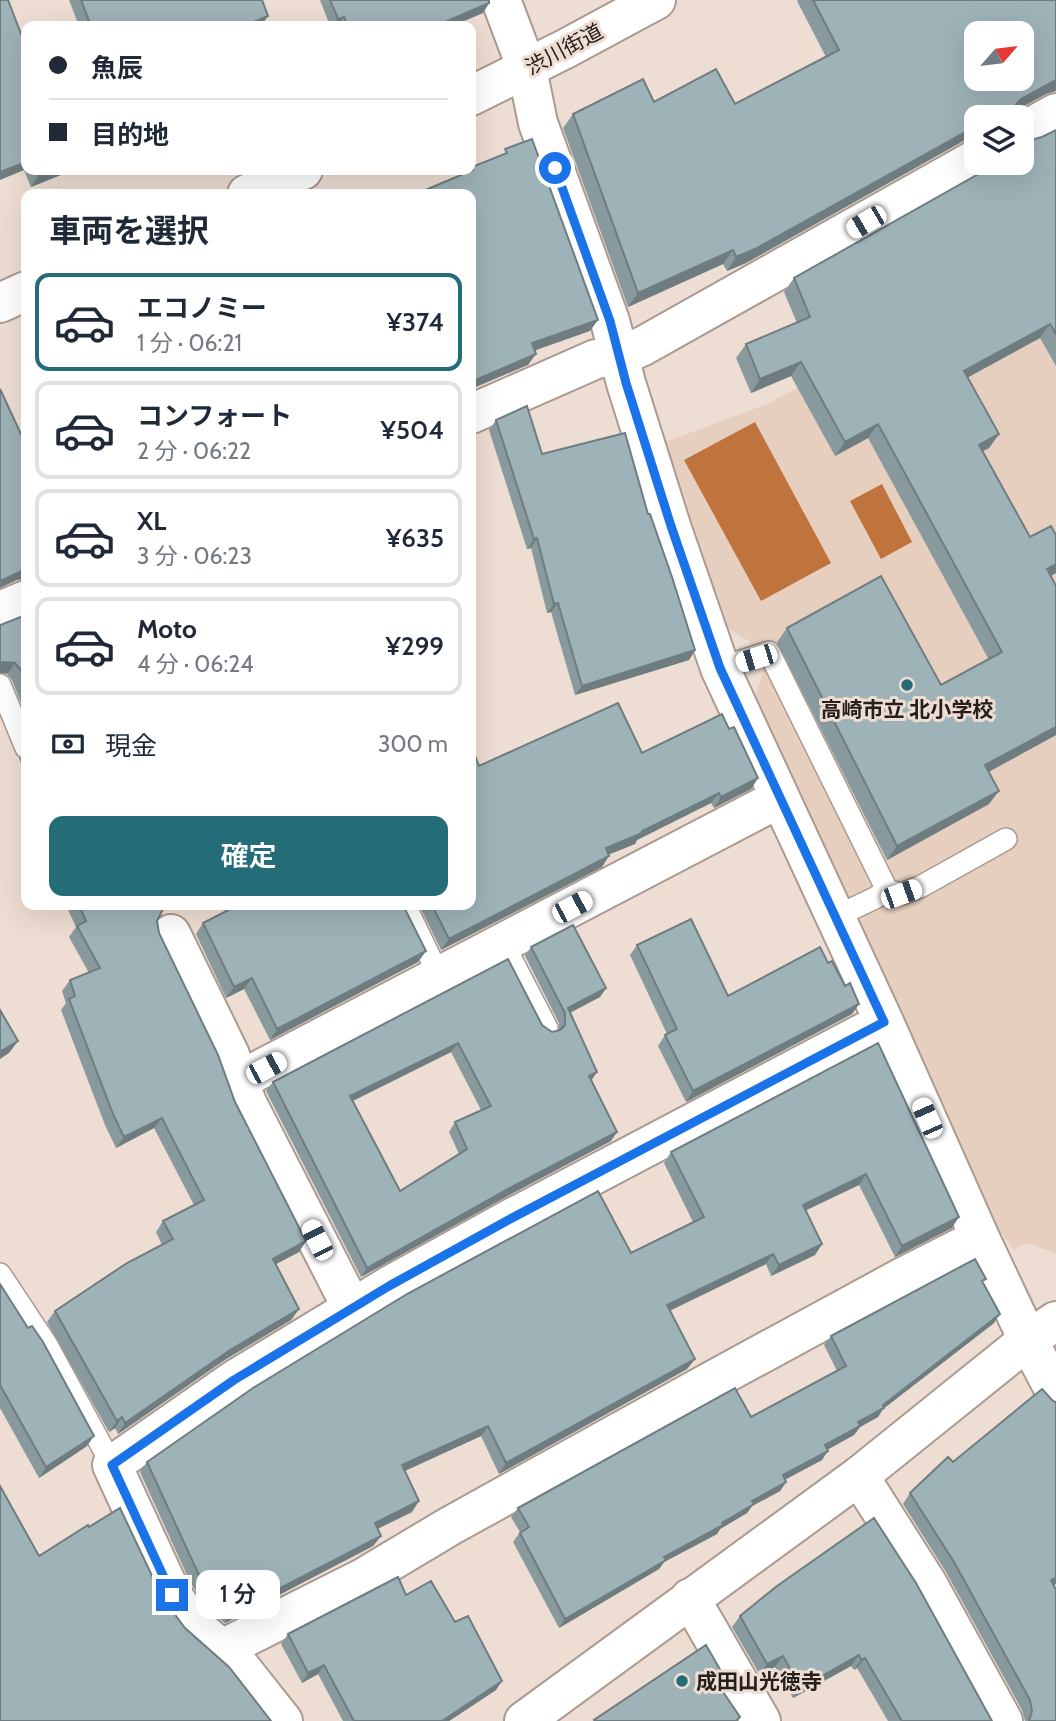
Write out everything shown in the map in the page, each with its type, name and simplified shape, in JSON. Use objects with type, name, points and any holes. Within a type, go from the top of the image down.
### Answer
[{"type":"main road","points":[[501,0],[527,69],[538,123],[610,321],[626,383],[671,526],[720,668],[884,1022],[980,1238],[1042,1331],[1056,1393]]},
{"type":"main road","name":"渋川街道","points":[[476,94],[656,0]]},
{"type":"main road","points":[[1034,125],[1056,113]]},
{"type":"main road","points":[[476,412],[596,359],[620,356],[643,346],[964,166]]},
{"type":"main road","points":[[259,189],[291,175]]},
{"type":"main road","points":[[0,303],[21,293]]},
{"type":"main road","points":[[0,611],[21,602]]},
{"type":"main road","points":[[238,1082],[780,798]]},
{"type":"main road","points":[[171,934],[230,1055],[247,1103],[352,1308]]},
{"type":"main road","points":[[283,1721],[237,1663],[195,1626],[172,1595],[112,1465],[234,1380],[352,1308],[512,1218],[884,1022]]},
{"type":"main road","points":[[222,1649],[363,1578],[450,1526],[645,1418],[901,1278],[980,1238]]},
{"type":"main road","points":[[524,1721],[859,1476],[1042,1331]]},
{"type":"main road","points":[[859,1476],[927,1583],[1003,1721]]},
{"type":"main road","points":[[690,1598],[761,1721]]},
{"type":"lane","points":[[720,668],[769,652],[887,890],[901,894],[920,887],[1006,839]]},
{"type":"lane","points":[[0,685],[21,736]]},
{"type":"lane","points":[[835,917],[887,890]]},
{"type":"lane","points":[[407,910],[439,976]]},
{"type":"lane","points":[[503,943],[547,1028]]},
{"type":"lane","points":[[0,1274],[9,1307],[47,1345],[112,1465]]},
{"type":"shaded area","name":"高崎市立 北小学校","points":[[1056,127],[1056,1253],[1026,1243],[1014,1250],[997,1227],[754,698],[763,673],[749,641],[726,627],[663,443],[767,404],[922,322],[989,175],[1034,175],[1034,150]]},
{"type":"shaded area","points":[[755,422],[831,563],[761,601],[684,460]]},
{"type":"shaded area","points":[[882,484],[912,542],[881,559],[850,501]]},
{"type":"building","points":[[0,0],[8,0],[21,34],[21,164],[0,172]]},
{"type":"building","points":[[81,0],[262,0],[268,16],[256,21],[89,21]]},
{"type":"building","points":[[330,0],[489,0],[489,3],[448,21],[346,21],[344,17],[338,19]]},
{"type":"building","points":[[813,0],[1056,0],[1056,80],[1021,99],[1016,105],[964,105],[964,133],[755,249],[736,257],[733,250],[638,293],[573,114],[643,79],[654,102],[716,69],[735,104],[839,50]]},
{"type":"building","points":[[1056,130],[1056,334],[1050,324],[964,371],[999,434],[979,445],[1030,537],[1051,526],[1056,535],[1056,564],[1047,569],[1056,586],[1056,727],[985,765],[999,791],[897,846],[787,628],[881,576],[941,685],[1002,652],[878,424],[845,442],[801,362],[760,379],[746,344],[810,317],[794,278],[977,175],[1034,175],[1034,139]]},
{"type":"building","points":[[532,139],[598,320],[532,343],[536,354],[476,380],[476,189],[428,189],[461,175],[476,175],[476,165],[507,153],[505,149]]},
{"type":"building","points":[[0,389],[21,434],[21,571],[0,581]]},
{"type":"building","points":[[527,406],[542,454],[625,433],[648,514],[672,577],[695,650],[582,686],[558,603],[554,604],[537,538],[534,539],[496,420]]},
{"type":"building","points":[[21,617],[21,672],[15,663],[0,664],[0,625]]},
{"type":"building","points":[[618,703],[642,753],[722,714],[729,729],[734,727],[758,778],[721,797],[719,793],[642,833],[606,848],[609,856],[449,939],[434,910],[476,910],[476,758],[479,766]]},
{"type":"building","points":[[81,910],[162,910],[157,921],[159,933],[218,1055],[235,1102],[306,1241],[273,1259],[299,1309],[230,1350],[125,1423],[122,1417],[117,1421],[55,1311],[127,1263],[173,1239],[163,1221],[204,1200],[162,1118],[124,1137],[113,1114],[69,999],[75,996],[70,980],[100,968],[77,926],[86,921]]},
{"type":"building","points":[[228,910],[406,910],[426,951],[277,1029],[252,978],[234,987],[203,923]]},
{"type":"building","points":[[691,919],[728,996],[820,947],[828,963],[832,961],[845,986],[850,983],[859,1004],[693,1091],[665,1035],[677,1029],[637,945]]},
{"type":"building","points":[[573,925],[606,988],[568,1008],[597,1072],[589,1076],[617,1132],[367,1268],[273,1082],[508,959],[542,1025],[552,1032],[560,1030],[565,1025],[565,1013],[531,947]],"holes":[[[458,1043],[491,1106],[455,1122],[467,1149],[400,1191],[350,1096]]]},
{"type":"building","points":[[0,1010],[18,1041],[0,1052]]},
{"type":"building","points":[[878,1043],[959,1217],[902,1246],[866,1174],[803,1205],[822,1244],[779,1265],[773,1254],[667,1305],[695,1359],[506,1463],[488,1426],[402,1465],[419,1501],[375,1523],[381,1536],[232,1613],[219,1601],[198,1573],[147,1462],[253,1388],[407,1294],[598,1191],[631,1253],[704,1217],[671,1152]]},
{"type":"building","points":[[975,1259],[986,1279],[982,1281],[1000,1314],[883,1405],[884,1408],[858,1422],[860,1426],[825,1445],[828,1451],[783,1475],[786,1482],[752,1501],[754,1504],[722,1523],[723,1525],[664,1557],[666,1560],[565,1619],[520,1533],[529,1527],[518,1508],[735,1388],[751,1417],[846,1366],[831,1336]]},
{"type":"building","points":[[0,1284],[28,1328],[32,1326],[43,1342],[94,1436],[46,1467],[0,1385]]},
{"type":"building","points":[[1042,1389],[1056,1402],[1056,1578],[1051,1580],[1056,1590],[1056,1721],[1029,1721],[1032,1711],[1030,1700],[954,1562],[910,1493],[948,1457],[953,1462]]},
{"type":"building","points":[[0,1486],[39,1556],[120,1508],[162,1597],[185,1628],[229,1667],[271,1721],[0,1721]]},
{"type":"building","points":[[874,1518],[916,1583],[992,1721],[902,1721],[865,1658],[861,1660],[859,1655],[801,1688],[783,1656],[767,1664],[740,1616],[777,1586]]},
{"type":"building","points":[[398,1577],[406,1595],[431,1581],[455,1622],[468,1616],[502,1681],[442,1721],[354,1721],[324,1665],[308,1673],[288,1634]]},
{"type":"building","name":"成田山光徳寺","points":[[706,1645],[729,1685],[721,1689],[740,1717],[736,1721],[594,1720]]},
{"type":"place","name":"高崎市立 北小学校","points":[[907,685]]},
{"type":"place","name":"成田山光徳寺","points":[[682,1681]]},
{"type":"route","points":[[172,1595],[112,1465],[272,1355],[389,1286],[512,1218],[884,1022],[720,668],[671,526],[626,383],[610,321],[555,168]]}]
